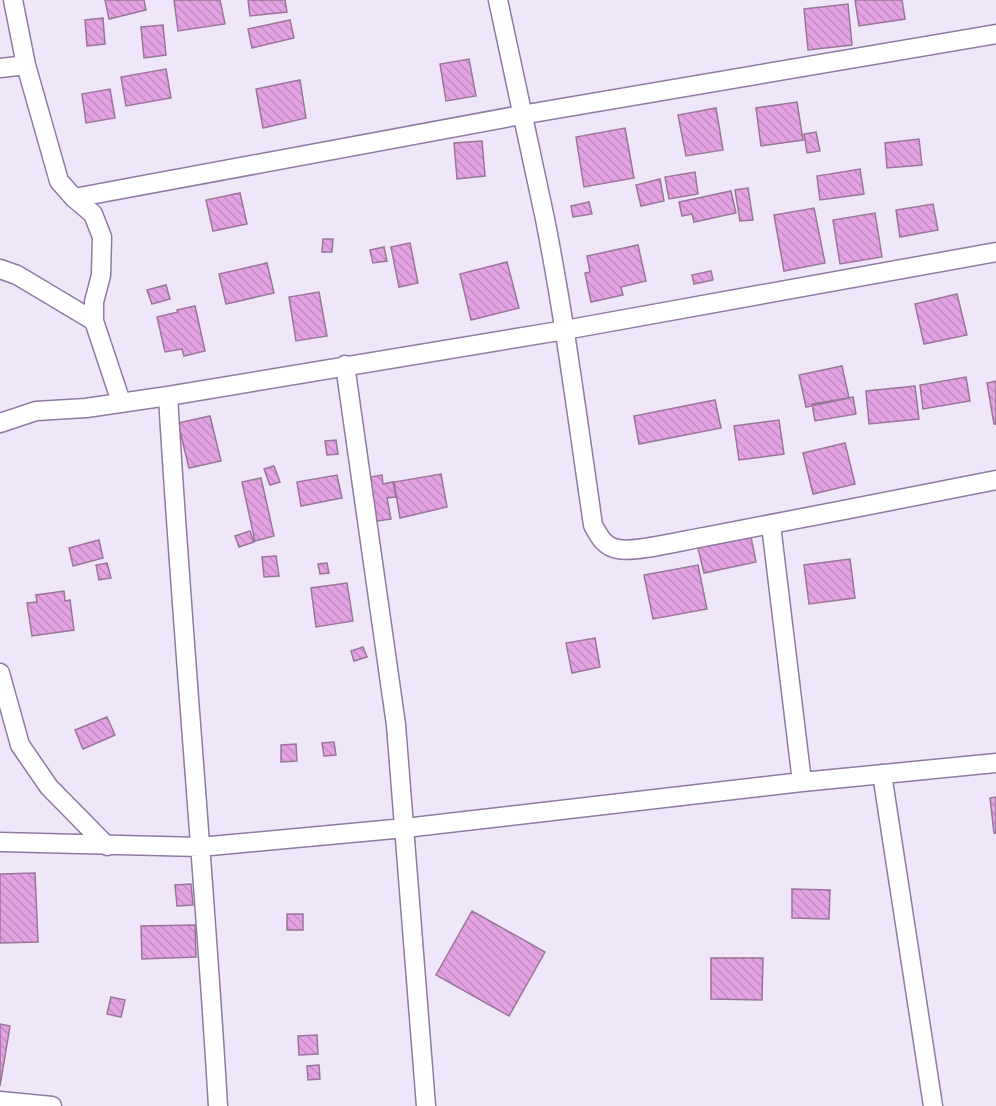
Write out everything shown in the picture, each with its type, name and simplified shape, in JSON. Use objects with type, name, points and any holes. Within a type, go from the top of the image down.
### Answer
[{"type":"street","points":[[13,0],[26,65],[58,181],[93,214],[102,237],[101,275],[94,302],[94,321],[121,402]]},
{"type":"street","points":[[498,0],[545,219],[565,330],[593,525],[599,537],[608,546],[620,550],[644,547],[771,525],[996,480]]},
{"type":"street","points":[[74,198],[521,115],[996,34]]},
{"type":"street","points":[[0,68],[26,65]]},
{"type":"street","points":[[0,423],[36,411],[86,408],[168,396],[565,330],[996,252]]},
{"type":"street","points":[[0,269],[17,275],[94,321]]},
{"type":"street","points":[[345,365],[396,725],[426,1106]]},
{"type":"street","points":[[168,396],[176,531],[207,912],[218,1106]]},
{"type":"street","points":[[771,525],[802,782]]},
{"type":"street","points":[[0,673],[20,745],[49,787],[107,846]]},
{"type":"street","points":[[0,842],[200,847],[405,828],[802,782],[996,763]]},
{"type":"street","points":[[882,774],[933,1106]]},
{"type":"street","points":[[0,1101],[52,1106]]},
{"type":"building","points":[[105,0],[144,0],[146,10],[109,19]]},
{"type":"building","points":[[174,0],[220,0],[225,24],[178,31]]},
{"type":"building","points":[[248,0],[285,0],[287,12],[250,16]]},
{"type":"building","points":[[855,0],[902,0],[905,19],[859,26]]},
{"type":"building","points":[[848,4],[852,45],[808,50],[804,9]]},
{"type":"building","points":[[103,18],[105,44],[87,46],[85,20]]},
{"type":"building","points":[[290,20],[294,38],[252,48],[248,29]]},
{"type":"building","points":[[163,25],[166,55],[144,58],[141,27]]},
{"type":"building","points":[[469,59],[476,96],[446,101],[440,64]]},
{"type":"building","points":[[166,69],[171,98],[126,106],[121,77]]},
{"type":"building","points":[[300,80],[306,118],[263,128],[256,89]]},
{"type":"building","points":[[110,89],[115,118],[86,123],[82,94]]},
{"type":"building","points":[[797,102],[803,140],[761,146],[756,108]]},
{"type":"building","points":[[716,108],[723,150],[686,156],[678,115]]},
{"type":"building","points":[[625,128],[634,178],[584,187],[576,137]]},
{"type":"building","points":[[816,132],[820,151],[807,153],[804,134]]},
{"type":"building","points":[[919,139],[922,165],[887,168],[885,143]]},
{"type":"building","points":[[482,141],[485,176],[457,179],[454,143]]},
{"type":"building","points":[[860,169],[864,194],[820,200],[817,176]]},
{"type":"building","points":[[695,172],[698,194],[669,199],[665,177]]},
{"type":"building","points":[[660,179],[664,201],[641,206],[636,185]]},
{"type":"building","points":[[748,188],[753,220],[740,221],[735,190]]},
{"type":"building","points":[[731,191],[736,213],[694,222],[692,214],[682,216],[679,202]]},
{"type":"building","points":[[240,193],[247,224],[213,231],[206,200]]},
{"type":"building","points":[[589,202],[592,214],[573,217],[571,206]]},
{"type":"building","points":[[933,204],[938,230],[900,237],[896,210]]},
{"type":"building","points":[[814,208],[825,263],[784,271],[774,215]]},
{"type":"building","points":[[875,213],[882,257],[840,264],[833,220]]},
{"type":"building","points":[[323,239],[333,239],[332,252],[322,252]]},
{"type":"building","points":[[410,243],[418,283],[399,287],[391,247]]},
{"type":"building","points":[[638,245],[646,281],[621,287],[623,295],[591,302],[585,273],[590,272],[587,256]]},
{"type":"building","points":[[384,247],[387,261],[373,263],[370,250]]},
{"type":"building","points":[[507,262],[519,308],[471,320],[460,274]]},
{"type":"building","points":[[267,263],[274,293],[226,304],[219,274]]},
{"type":"building","points":[[711,271],[713,280],[694,284],[692,275]]},
{"type":"building","points":[[166,285],[170,299],[152,304],[147,290]]},
{"type":"building","points":[[319,292],[327,336],[296,341],[289,297]]},
{"type":"building","points":[[957,294],[967,335],[924,344],[915,304]]},
{"type":"building","points":[[195,306],[205,351],[184,356],[182,349],[165,352],[157,317]]},
{"type":"building","points":[[842,366],[849,398],[806,407],[799,375]]},
{"type":"building","points":[[966,377],[970,401],[923,409],[920,385]]},
{"type":"building","points":[[996,381],[996,424],[994,424],[987,383]]},
{"type":"building","points":[[915,386],[919,419],[869,424],[866,391]]},
{"type":"building","points":[[853,397],[856,414],[815,421],[812,404]]},
{"type":"building","points":[[715,400],[721,428],[639,444],[634,416]]},
{"type":"building","points":[[210,416],[221,461],[189,468],[178,423]]},
{"type":"building","points":[[779,420],[784,454],[739,460],[734,426]]},
{"type":"building","points":[[336,440],[338,454],[327,455],[325,441]]},
{"type":"building","points":[[845,443],[855,484],[813,494],[803,453]]},
{"type":"building","points":[[274,466],[280,482],[270,485],[264,469]]},
{"type":"building","points":[[441,474],[447,507],[400,518],[394,482]]},
{"type":"building","points":[[337,475],[342,498],[301,506],[297,482]]},
{"type":"building","points":[[382,475],[383,484],[393,482],[396,497],[387,498],[391,519],[377,521],[370,477]]},
{"type":"building","points":[[261,478],[274,536],[255,541],[242,482]]},
{"type":"building","points":[[250,531],[254,542],[239,547],[235,536]]},
{"type":"building","points":[[751,537],[756,562],[704,573],[698,548]]},
{"type":"building","points":[[99,540],[103,558],[73,566],[69,548]]},
{"type":"building","points":[[276,556],[279,576],[264,577],[262,557]]},
{"type":"building","points":[[850,559],[855,598],[809,604],[804,565]]},
{"type":"building","points":[[107,563],[111,578],[99,580],[96,565]]},
{"type":"building","points":[[327,563],[329,573],[320,574],[318,564]]},
{"type":"building","points":[[698,565],[707,609],[653,619],[644,575]]},
{"type":"building","points":[[347,583],[353,621],[316,627],[311,588]]},
{"type":"building","points":[[64,591],[65,601],[70,600],[74,630],[32,636],[27,603],[37,602],[36,595]]},
{"type":"building","points":[[595,638],[600,667],[572,673],[566,643]]},
{"type":"building","points":[[363,647],[367,657],[354,661],[351,651]]},
{"type":"building","points":[[107,717],[115,735],[83,749],[75,730]]},
{"type":"building","points":[[334,742],[336,755],[324,756],[322,743]]},
{"type":"building","points":[[296,744],[297,761],[281,762],[281,745]]},
{"type":"building","points":[[996,797],[996,833],[994,833],[990,798]]},
{"type":"building","points":[[35,873],[38,942],[0,943],[0,874]]},
{"type":"building","points":[[191,884],[193,905],[177,906],[175,885]]},
{"type":"building","points":[[792,889],[830,890],[829,919],[792,918]]},
{"type":"building","points":[[472,911],[545,952],[509,1016],[436,975]]},
{"type":"building","points":[[287,914],[303,914],[303,930],[287,930]]},
{"type":"building","points":[[195,925],[196,957],[142,959],[141,926]]},
{"type":"building","points":[[711,958],[763,958],[762,1000],[711,999]]},
{"type":"building","points":[[111,997],[125,1000],[121,1017],[107,1014]]},
{"type":"building","points":[[0,1024],[10,1026],[0,1086]]},
{"type":"building","points":[[317,1035],[318,1054],[299,1055],[298,1036]]},
{"type":"building","points":[[319,1065],[320,1079],[308,1080],[307,1066]]}]
